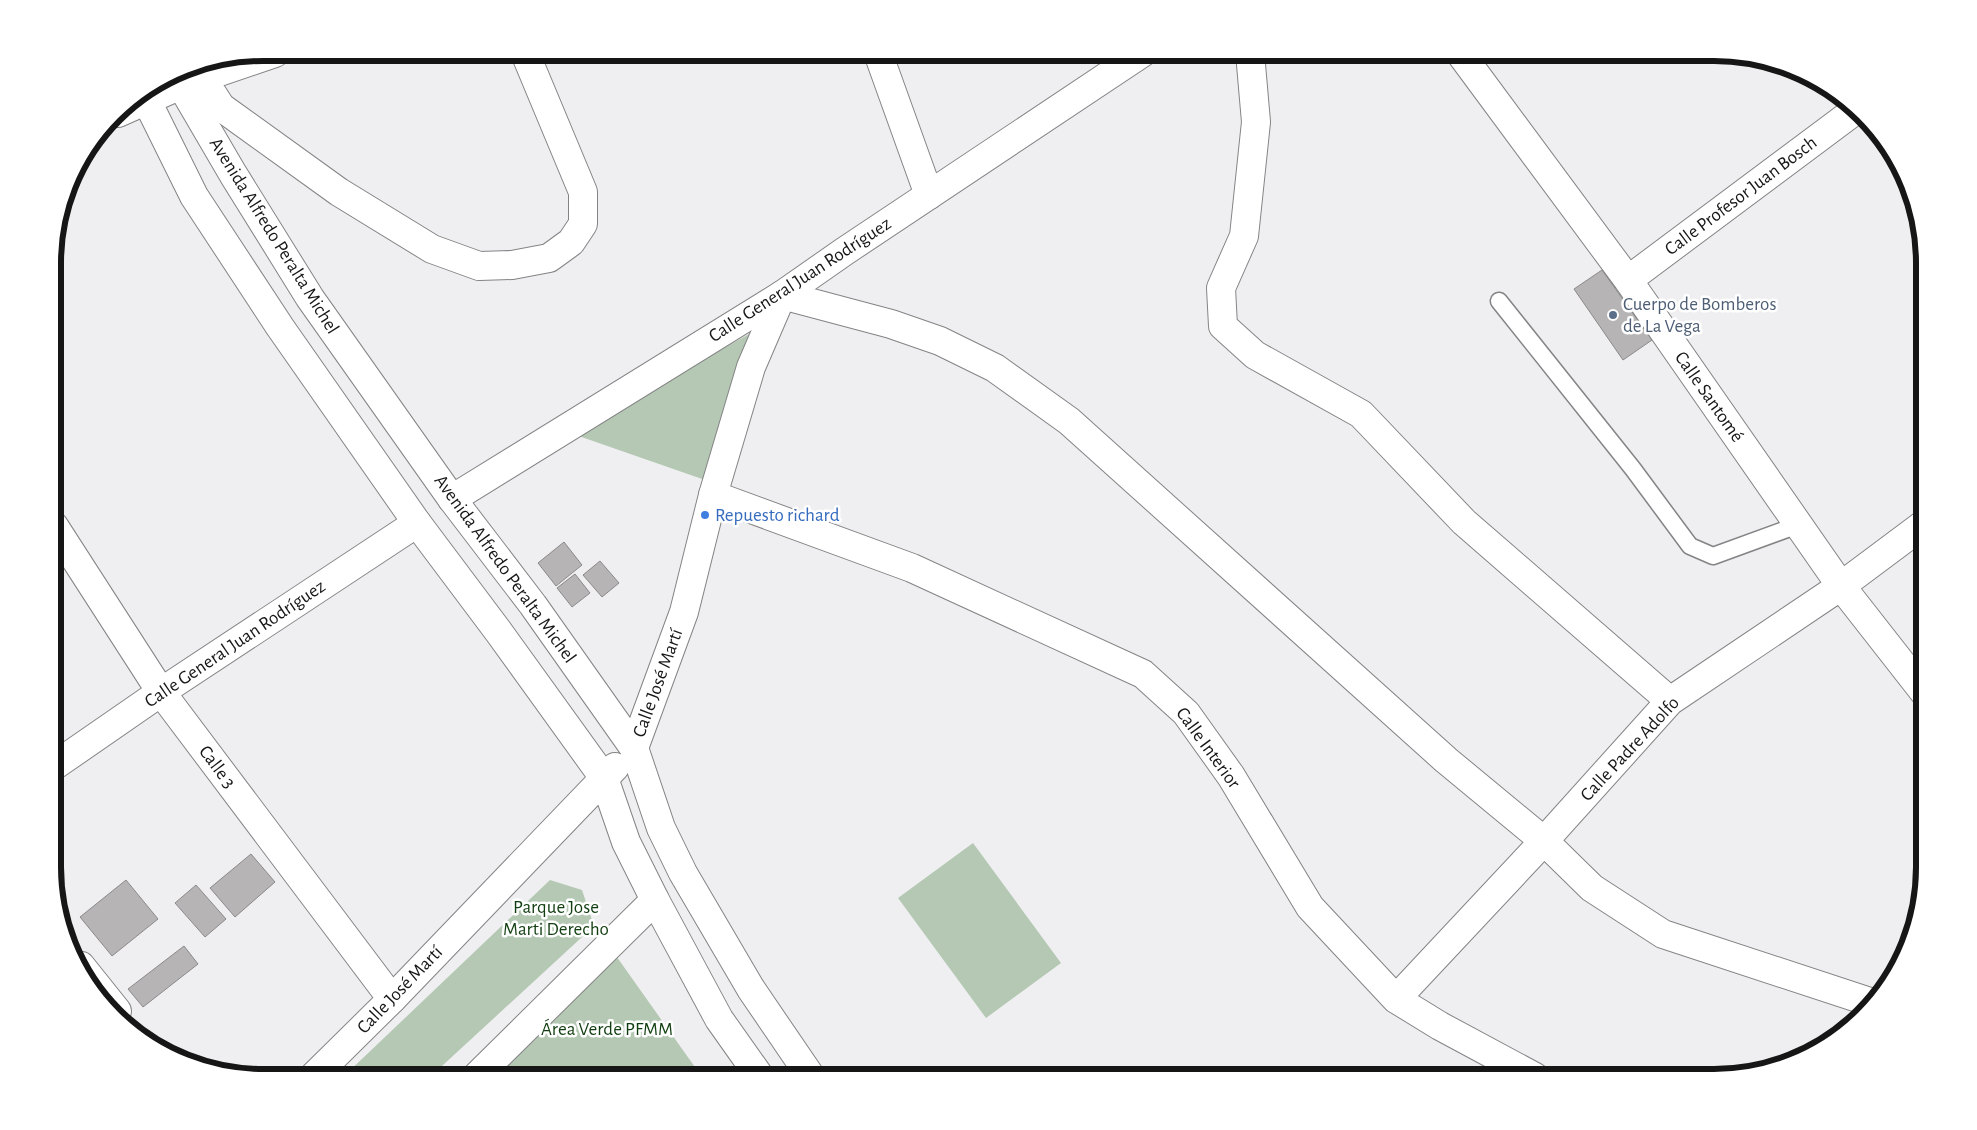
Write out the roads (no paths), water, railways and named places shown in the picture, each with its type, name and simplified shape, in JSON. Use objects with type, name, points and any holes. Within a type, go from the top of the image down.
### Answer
[{"type":"street","points":[[187,79],[221,107],[339,192],[432,249],[478,266],[512,265],[548,258],[571,242],[582,224],[582,192],[530,61]]},
{"type":"street","points":[[881,61],[929,195]]},
{"type":"street","name":"Calle General Juan Rodríguez","points":[[452,499],[782,295],[1129,61]]},
{"type":"street","points":[[1251,61],[1256,122],[1244,236],[1221,288],[1223,326],[1254,355],[1361,414],[1464,522],[1670,701]]},
{"type":"street","name":"Calle Santomé","points":[[1467,61],[1628,280],[1841,586],[1916,682]]},
{"type":"street","points":[[158,90],[187,79],[240,63]]},
{"type":"street","name":"Avenida Alfredo Peralta Michel","points":[[187,79],[233,174],[310,298],[452,499],[533,605],[634,748],[661,828],[683,873],[751,990],[805,1069]]},
{"type":"street","points":[[146,99],[194,196],[280,326],[417,524],[498,631],[604,778],[626,842],[655,900],[719,1018],[754,1069]]},
{"type":"street","name":"Calle Profesor Juan Bosch","points":[[1628,280],[1850,114]]},
{"type":"street","points":[[782,295],[891,324],[940,342],[995,368],[1069,421],[1438,754],[1544,841],[1592,888],[1663,934],[1866,1001]]},
{"type":"street","name":"Calle José Martí","points":[[322,1069],[634,748],[684,612],[714,495],[751,367],[782,295]]},
{"type":"street","name":"Calle Interior","points":[[714,495],[912,568],[1143,674],[1186,713],[1231,776],[1310,907],[1396,999],[1440,1026],[1520,1069]]},
{"type":"street","name":"Calle General Juan Rodríguez","points":[[61,761],[161,692],[417,524]]},
{"type":"street","name":"Calle Padre Adolfo","points":[[1396,999],[1544,841],[1670,701],[1841,586],[1916,530]]},
{"type":"street","name":"Calle 3","points":[[61,537],[161,692],[392,999]]},
{"type":"street","points":[[484,1069],[655,900]]},
{"type":"lane","points":[[1498,301],[1634,469],[1690,546],[1713,556],[1798,524]]},
{"type":"place","name":"Cuerpo de Bomberos de La Vega","points":[[1613,315]]},
{"type":"place","name":"Repuesto richard","points":[[705,515]]},
{"type":"park label","name":"Parque Jose Marti Derecho","points":[[556,918]]},
{"type":"park label","name":"Área Verde PFMM","points":[[607,1029]]}]
